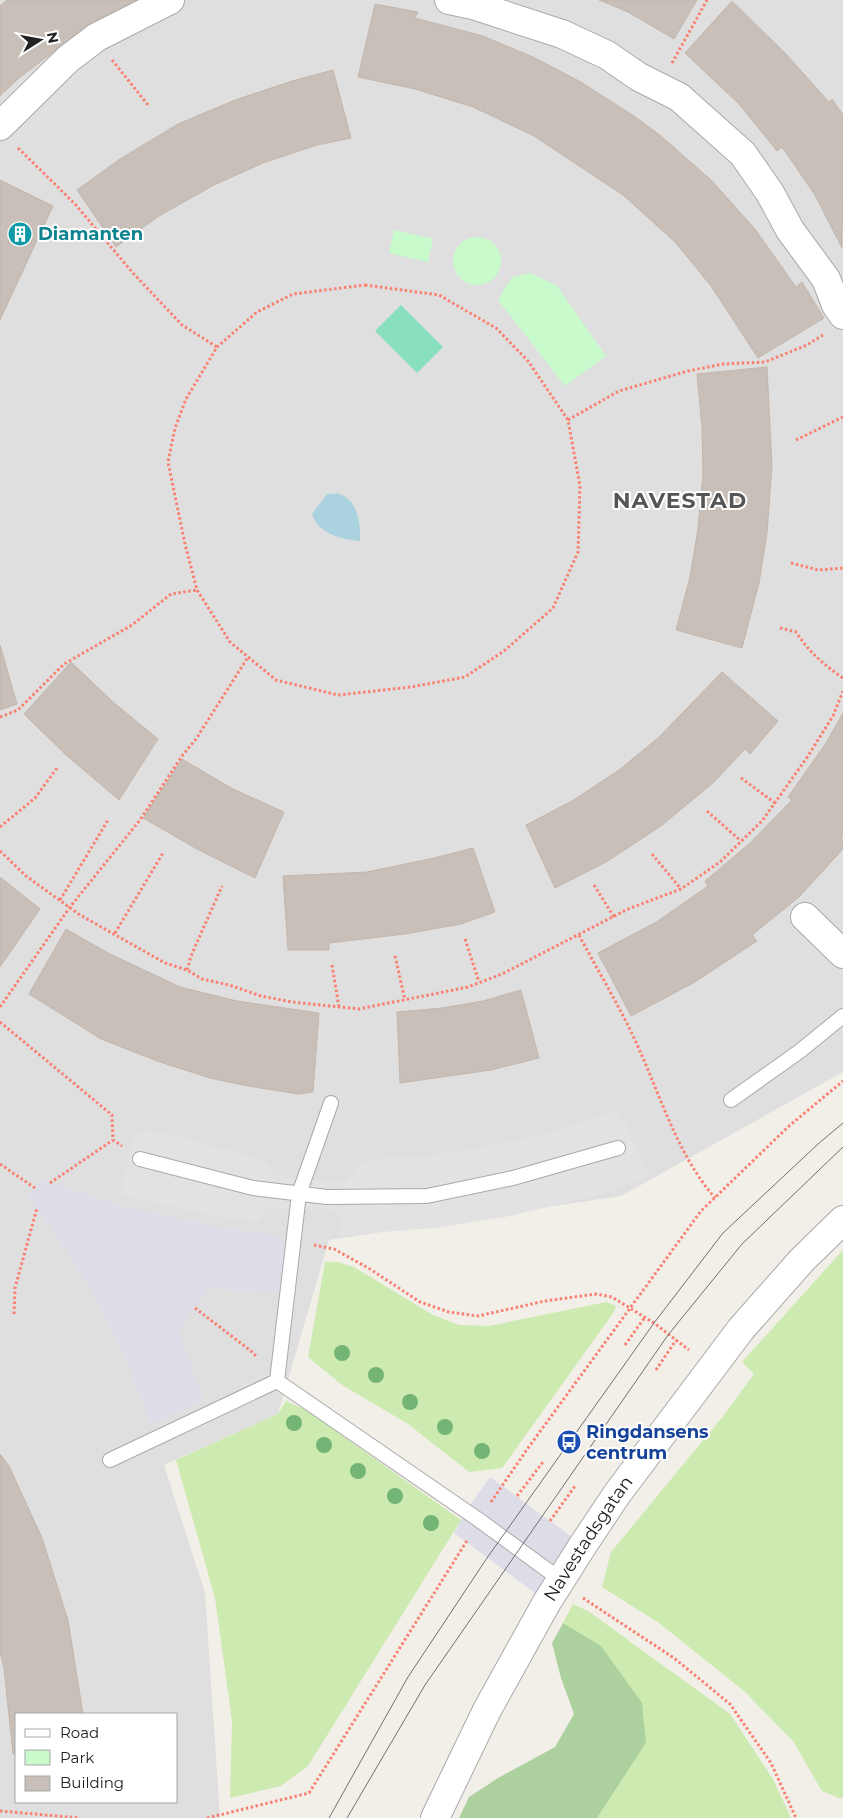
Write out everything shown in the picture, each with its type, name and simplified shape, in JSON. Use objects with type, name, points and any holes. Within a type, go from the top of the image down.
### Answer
[{"type":"street","points":[[7,134],[68,59],[97,37],[170,0]]},
{"type":"street","points":[[448,0],[473,5],[562,34],[607,55],[639,77],[679,97],[743,154],[770,193],[790,230],[826,279],[836,305],[836,323]]},
{"type":"street","points":[[805,917],[843,954]]},
{"type":"street","name":"Navestadsgatan","points":[[435,1818],[486,1710],[561,1580],[618,1494],[741,1329],[802,1260],[843,1220]]},
{"type":"lane","points":[[731,1100],[800,1051],[843,1016]]},
{"type":"lane","points":[[277,1381],[299,1194],[331,1103]]},
{"type":"lane","points":[[140,1160],[253,1188],[299,1194],[327,1197],[426,1196],[513,1178],[618,1148]]},
{"type":"lane","points":[[110,1460],[277,1381]]},
{"type":"lane","points":[[277,1381],[479,1520],[561,1580]]},
{"type":"path","points":[[659,87],[707,0]]},
{"type":"path","points":[[97,37],[112,60],[148,105]]},
{"type":"path","points":[[7,134],[75,204],[132,272],[182,325],[216,347]]},
{"type":"path","points":[[365,285],[439,295],[496,328],[528,360],[568,420],[580,486],[578,552],[553,608],[504,651],[465,677],[411,687],[338,695],[276,680],[230,642],[197,590],[185,544],[168,462],[175,428],[186,399],[216,347],[257,312],[293,294],[365,285]]},
{"type":"path","points":[[568,420],[620,391],[688,371],[723,364],[764,362],[807,345],[836,323]]},
{"type":"path","points":[[796,440],[843,417]]},
{"type":"path","points":[[791,563],[818,570],[843,568]]},
{"type":"path","points":[[0,717],[18,710],[64,664],[132,625],[171,594],[197,590]]},
{"type":"path","points":[[780,628],[796,632],[806,648],[816,658],[843,678]]},
{"type":"path","points":[[0,1007],[70,907],[140,820],[182,756],[196,739],[248,657]]},
{"type":"path","points":[[0,851],[26,876],[80,915],[165,963],[187,970],[202,979],[229,985],[261,996],[292,1002],[359,1009],[468,987],[502,974],[628,909],[681,889],[720,862],[762,821],[808,756],[833,716],[843,691]]},
{"type":"path","points":[[0,827],[35,798],[57,768]]},
{"type":"path","points":[[741,778],[775,803]]},
{"type":"path","points":[[707,811],[741,841]]},
{"type":"path","points":[[60,900],[108,820]]},
{"type":"path","points":[[115,934],[163,853]]},
{"type":"path","points":[[652,854],[681,889]]},
{"type":"path","points":[[594,885],[614,917]]},
{"type":"path","points":[[187,970],[191,956],[222,886]]},
{"type":"path","points":[[579,935],[639,1047],[681,1148],[702,1182],[715,1198]]},
{"type":"path","points":[[465,939],[479,982]]},
{"type":"path","points":[[395,956],[406,1000]]},
{"type":"path","points":[[332,965],[339,1007]]},
{"type":"path","points":[[0,1022],[112,1115],[113,1140]]},
{"type":"path","points":[[207,1818],[309,1793],[479,1520],[528,1448],[701,1211],[789,1126],[843,1081]]},
{"type":"path","points":[[113,1140],[140,1160]]},
{"type":"path","points":[[50,1183],[113,1140]]},
{"type":"path","points":[[0,1164],[35,1188]]},
{"type":"path","points":[[14,1314],[15,1288],[37,1208]]},
{"type":"path","points":[[294,1241],[334,1249],[370,1269],[420,1302],[449,1312],[478,1316],[545,1301],[596,1294],[612,1297],[630,1307]]},
{"type":"path","points":[[195,1308],[251,1351],[277,1381]]},
{"type":"path","points":[[625,1345],[645,1317]]},
{"type":"path","points":[[656,1370],[676,1340]]},
{"type":"path","points":[[517,1496],[543,1462]]},
{"type":"path","points":[[550,1521],[575,1486]]},
{"type":"path","points":[[561,1580],[582,1598],[674,1658],[730,1704],[771,1763],[796,1818]]},
{"type":"path","points":[[0,1811],[80,1818]]},
{"type":"shaded area","points":[[0,0],[843,0],[843,1072],[621,1196],[329,1240],[278,1414],[164,1465],[205,1593],[220,1818],[0,1818]]},
{"type":"shaded area","points":[[616,1111],[626,1123],[649,1176],[588,1198],[505,1217],[435,1228],[339,1235],[341,1217],[331,1209],[279,1209],[268,1207],[260,1222],[220,1217],[120,1195],[133,1135],[145,1130],[262,1159],[269,1165],[272,1175],[333,1182],[346,1181],[368,1159],[427,1156],[499,1144],[540,1135]]},
{"type":"shaded area","points":[[41,1179],[125,1207],[224,1228],[283,1236],[282,1294],[209,1288],[179,1330],[203,1400],[151,1424],[123,1352],[88,1285],[47,1221],[28,1196]]},
{"type":"shaded area","points":[[490,1477],[583,1545],[547,1602],[454,1533],[466,1511]]},
{"type":"green space","points":[[394,230],[433,239],[428,262],[389,253]]},
{"type":"green space","points":[[472,237],[482,237],[494,244],[501,256],[501,266],[494,278],[482,285],[472,285],[464,281],[457,274],[453,266],[453,256],[457,248],[464,241]]},
{"type":"green space","points":[[531,273],[557,286],[606,356],[565,386],[498,300],[512,277]]},
{"type":"green space","points":[[401,305],[443,347],[417,373],[375,331]]},
{"type":"green space","points":[[843,1250],[843,1796],[841,1799],[822,1791],[793,1741],[744,1691],[659,1623],[602,1587],[611,1552],[724,1415],[754,1374],[742,1362]]},
{"type":"green space","points":[[325,1262],[338,1262],[354,1267],[433,1315],[459,1325],[489,1326],[606,1302],[616,1306],[614,1312],[502,1468],[469,1472],[408,1424],[342,1385],[308,1357]]},
{"type":"green space","points":[[286,1401],[306,1410],[461,1520],[308,1766],[281,1786],[230,1798],[232,1721],[215,1598],[176,1460],[278,1414]]},
{"type":"green space","points":[[573,1604],[588,1611],[730,1714],[773,1779],[791,1818],[597,1818],[646,1743],[563,1623]]},
{"type":"green space","points":[[563,1623],[601,1646],[642,1703],[646,1743],[597,1818],[459,1818],[469,1797],[498,1778],[555,1747],[574,1714],[561,1678],[552,1643]]},
{"type":"water","points":[[327,494],[340,494],[346,497],[355,507],[360,527],[360,541],[345,539],[331,534],[315,521],[312,514]]},
{"type":"building","points":[[7,0],[138,0],[94,24],[57,49],[19,78],[0,96],[0,6]]},
{"type":"building","points":[[599,0],[697,0],[674,39],[628,12]]},
{"type":"building","points":[[732,1],[785,53],[829,102],[832,99],[843,115],[842,248],[815,195],[782,147],[777,151],[739,104],[685,53]]},
{"type":"building","points":[[375,4],[418,12],[415,18],[483,36],[533,57],[579,81],[634,116],[661,136],[711,180],[755,229],[796,287],[802,282],[824,318],[758,358],[711,286],[675,242],[623,195],[534,136],[473,107],[415,89],[358,77]]},
{"type":"building","points":[[333,70],[351,138],[317,145],[263,163],[214,185],[159,216],[116,247],[77,190],[120,159],[178,124],[235,100]]},
{"type":"building","name":"Diamanten","points":[[0,180],[53,206],[0,320]]},
{"type":"building","points":[[767,367],[772,466],[767,533],[759,583],[742,648],[676,630],[690,577],[698,528],[703,474],[702,428],[697,374]]},
{"type":"building","points":[[0,645],[17,704],[0,710]]},
{"type":"building","points":[[71,662],[113,702],[158,739],[119,800],[66,755],[24,714]]},
{"type":"building","points":[[722,672],[778,721],[750,754],[745,749],[714,782],[661,826],[606,862],[555,888],[526,825],[572,801],[619,770],[658,738]]},
{"type":"building","points":[[843,713],[843,837],[841,839],[843,849],[799,897],[752,935],[757,941],[695,982],[631,1016],[598,953],[658,921],[708,886],[705,881],[749,844],[792,800],[788,797],[826,743]]},
{"type":"building","points":[[182,759],[233,789],[284,812],[255,878],[197,849],[143,818]]},
{"type":"building","points":[[473,848],[495,912],[461,924],[405,934],[329,943],[329,950],[288,950],[283,876],[367,872]]},
{"type":"building","points":[[0,877],[40,909],[0,967]]},
{"type":"building","points":[[66,929],[108,953],[180,987],[237,1001],[319,1013],[313,1092],[298,1094],[248,1086],[210,1078],[160,1062],[101,1039],[29,994]]},
{"type":"building","points":[[521,990],[539,1058],[491,1070],[400,1083],[397,1012],[442,1008],[483,1001]]},
{"type":"building","points":[[0,1454],[9,1466],[42,1538],[68,1620],[83,1713],[15,1713],[15,1754],[13,1754],[4,1668],[0,1652]]},
{"type":"tram line","points":[[329,1818],[408,1677],[487,1558],[654,1323],[723,1233],[843,1123]]},
{"type":"tram line","points":[[347,1818],[425,1685],[668,1335],[742,1244],[843,1147]]},
{"type":"place","name":"Diamanten","points":[[20,234]]},
{"type":"place","name":"Ringdansens centrum","points":[[569,1442]]},
{"type":"district","name":"NAVESTAD","points":[[680,500]]}]
